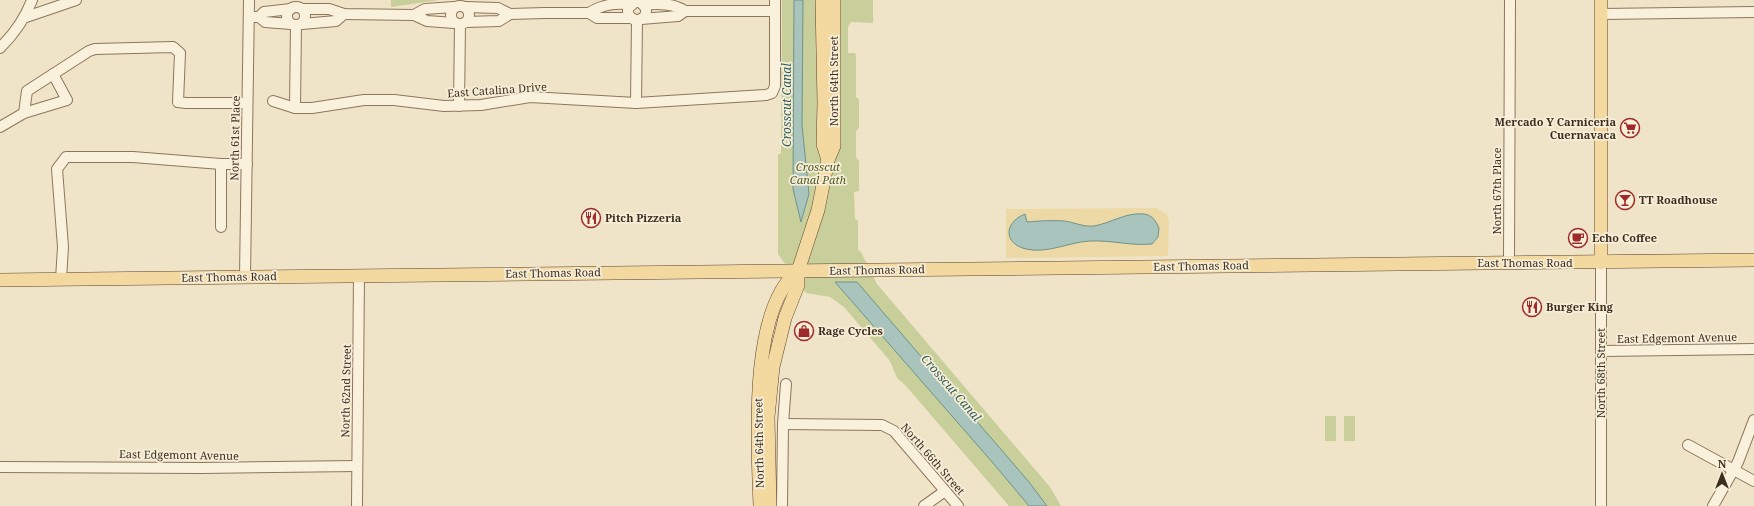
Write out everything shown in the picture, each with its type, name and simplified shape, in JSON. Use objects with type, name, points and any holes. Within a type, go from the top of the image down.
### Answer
[{"type":"main road","name":"North 64th Street","points":[[822,0],[824,103],[823,144],[828,160]]},
{"type":"main road","name":"North 64th Street","points":[[770,506],[761,369],[770,322],[784,286],[789,278],[798,271],[806,251],[818,210],[828,160],[834,146],[834,0]]},
{"type":"main road","name":"North 68th Street","points":[[1601,0],[1601,263]]},
{"type":"main road","name":"East Thomas Road","points":[[0,280],[1601,263],[1754,260]]},
{"type":"main road","name":"North 64th Street","points":[[760,506],[763,410]]},
{"type":"street","points":[[0,48],[9,40],[26,17],[32,0]]},
{"type":"street","points":[[26,17],[76,0]]},
{"type":"street","name":"North 61st Place","points":[[245,277],[247,103],[254,17],[249,0]]},
{"type":"street","points":[[589,13],[596,18],[637,19],[678,16],[685,12],[775,11],[775,0]]},
{"type":"street","name":"North 67th Place","points":[[1509,263],[1510,0]]},
{"type":"street","points":[[414,15],[425,9],[460,5],[498,8],[510,14],[589,13],[599,6],[637,3],[678,7],[685,12]]},
{"type":"street","points":[[636,103],[637,19],[629,12],[637,3]]},
{"type":"street","points":[[637,3],[646,12],[645,16],[637,19]]},
{"type":"street","points":[[459,106],[460,23],[469,14],[460,5]]},
{"type":"street","points":[[460,5],[450,15],[460,23]]},
{"type":"street","points":[[296,24],[306,17],[297,6]]},
{"type":"street","points":[[295,108],[296,24],[287,16],[297,6]]},
{"type":"street","points":[[254,17],[264,12],[297,6],[330,9],[344,14],[414,15],[426,21],[460,23],[499,20],[510,14]]},
{"type":"street","name":"East Catalina Drive","points":[[273,101],[295,108],[312,108],[374,100],[459,106],[481,105],[530,97],[636,103],[766,95],[772,93],[775,86],[775,11]]},
{"type":"street","points":[[1601,14],[1754,12]]},
{"type":"street","points":[[254,17],[264,22],[296,24],[336,20],[344,14]]},
{"type":"street","points":[[24,113],[27,92],[94,49],[173,47],[180,53],[178,102],[247,103]]},
{"type":"street","points":[[0,127],[24,113],[66,100],[53,74]]},
{"type":"street","points":[[61,279],[63,247],[57,169],[66,157],[133,156],[221,164],[247,164]]},
{"type":"street","points":[[221,164],[221,227]]},
{"type":"street","name":"North 68th Street","points":[[1601,263],[1601,506]]},
{"type":"street","name":"North 62nd Street","points":[[357,506],[359,275]]},
{"type":"street","name":"East Edgemont Avenue","points":[[1601,351],[1754,349]]},
{"type":"street","name":"North 64th Street","points":[[782,506],[783,424],[786,384]]},
{"type":"street","points":[[1713,506],[1733,471],[1754,420]]},
{"type":"street","name":"North 66th Street","points":[[783,424],[882,425],[889,427],[958,506]]},
{"type":"street","points":[[1688,445],[1733,471],[1754,481]]},
{"type":"street","name":"East Edgemont Avenue","points":[[0,467],[101,466],[201,468],[357,466]]},
{"type":"street","points":[[924,506],[945,490]]},
{"type":"green space","points":[[391,0],[439,0],[391,7]]},
{"type":"green space","name":"Crosscut Canal Path","points":[[782,0],[873,0],[873,23],[851,22],[848,27],[848,53],[855,53],[856,55],[856,97],[859,99],[859,128],[856,131],[856,157],[859,161],[859,191],[854,192],[855,219],[858,221],[858,250],[861,252],[877,284],[1050,487],[1061,506],[1009,506],[906,386],[897,378],[890,361],[844,307],[830,297],[806,293],[778,254],[778,155],[781,153]]},
{"type":"green space","points":[[1325,416],[1336,416],[1336,441],[1325,441]]},
{"type":"green space","points":[[1344,416],[1355,416],[1355,441],[1344,441]]},
{"type":"sand","points":[[1157,208],[1167,215],[1169,220],[1168,256],[1006,258],[1006,209]]},
{"type":"water","points":[[794,0],[803,0],[802,125],[809,194],[801,222],[793,189]]},
{"type":"water","points":[[1025,214],[1027,222],[1064,221],[1094,226],[1125,216],[1144,214],[1151,217],[1157,223],[1159,228],[1158,237],[1152,244],[1090,241],[1042,250],[1026,249],[1013,243],[1009,233],[1013,223]]},
{"type":"water","points":[[835,282],[857,282],[1029,482],[1047,506],[1029,506]]},
{"type":"place","name":"Mercado Y Carniceria Cuernavaca","points":[[1630,128]]},
{"type":"place","name":"TT Roadhouse","points":[[1625,200]]},
{"type":"place","name":"Pitch Pizzeria","points":[[591,218]]},
{"type":"place","name":"Echo Coffee","points":[[1578,238]]},
{"type":"place","name":"Burger King","points":[[1532,307]]},
{"type":"place","name":"Rage Cycles","points":[[804,331]]},
{"type":"water label","name":"Crosscut Canal","points":[[787,105]]},
{"type":"water label","name":"Crosscut Canal","points":[[951,388]]}]
